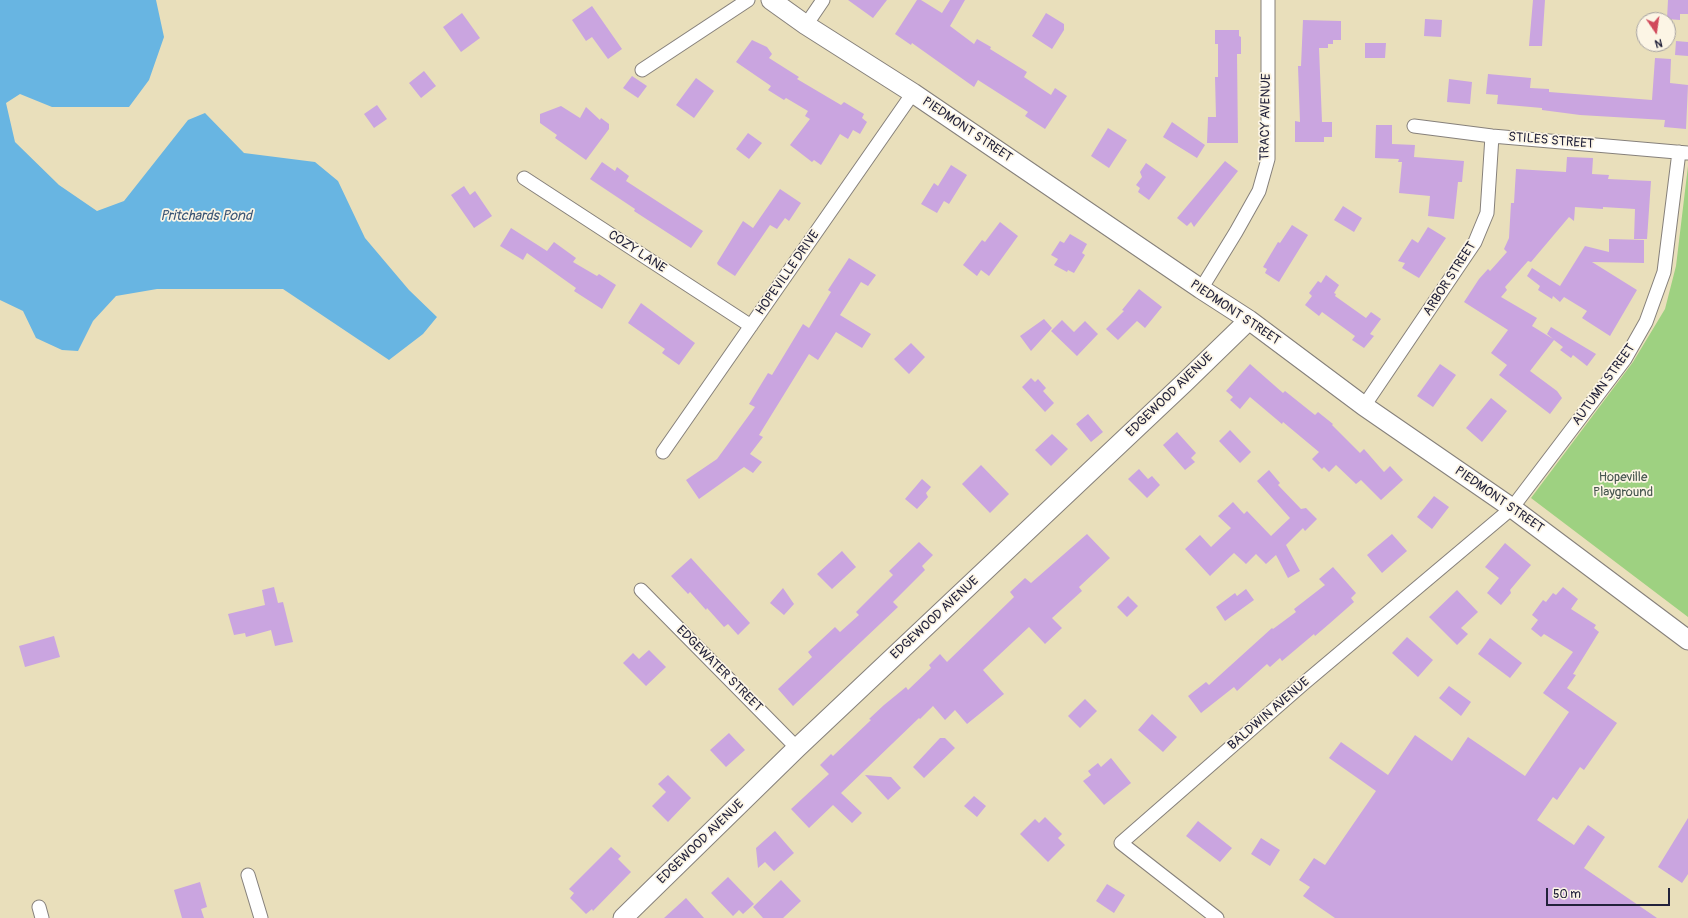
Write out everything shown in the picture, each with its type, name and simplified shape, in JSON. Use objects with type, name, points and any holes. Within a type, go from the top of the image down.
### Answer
[{"type":"street","points":[[642,70],[748,0]]},
{"type":"street","name":"PIEDMONT STREET","points":[[771,0],[806,25],[913,93],[1248,320],[1364,406],[1512,508],[1688,640]]},
{"type":"street","points":[[806,25],[823,0]]},
{"type":"street","name":"TRACY AVENUE","points":[[1201,289],[1259,191],[1268,159],[1268,0]]},
{"type":"street","name":"HOPEVILLE DRIVE","points":[[663,452],[913,93]]},
{"type":"street","name":"STILES STREET","points":[[1414,126],[1492,136],[1683,153]]},
{"type":"street","name":"ARBOR STREET","points":[[1364,406],[1475,242],[1487,213],[1492,136]]},
{"type":"street","name":"AUTUMN STREET","points":[[1512,508],[1625,359],[1646,322],[1664,272],[1683,153]]},
{"type":"street","name":"COZY LANE","points":[[524,178],[751,326]]},
{"type":"street","name":"EDGEWOOD AVENUE","points":[[623,918],[797,748],[1184,383],[1248,320]]},
{"type":"street","name":"BALDWIN AVENUE","points":[[1217,918],[1121,843],[1303,684],[1512,508]]},
{"type":"street","name":"EDGEWATER STREET","points":[[641,590],[797,748]]},
{"type":"street","points":[[248,875],[261,918]]},
{"type":"green space","name":"Hopeville Playground","points":[[1688,166],[1688,617],[1531,498],[1633,362],[1665,309],[1676,266]]},
{"type":"water","name":"Pritchards Pond","points":[[0,0],[156,0],[164,37],[149,80],[129,107],[52,107],[20,94],[6,103],[15,142],[59,185],[97,211],[124,201],[188,120],[205,113],[244,153],[315,162],[338,181],[365,238],[409,290],[437,317],[423,334],[389,360],[283,289],[157,289],[116,296],[93,321],[78,351],[62,350],[36,338],[23,311],[0,300]]},
{"type":"building","points":[[848,0],[887,0],[873,18]]},
{"type":"building","points":[[917,0],[921,0],[942,13],[950,0],[965,0],[950,26],[974,44],[977,39],[991,47],[990,49],[1027,72],[1024,77],[1051,95],[1055,88],[1067,96],[1045,129],[1025,116],[1028,112],[978,80],[974,87],[912,43],[911,45],[895,34]]},
{"type":"building","points":[[1533,0],[1545,0],[1542,46],[1529,46]]},
{"type":"building","points":[[1668,0],[1688,0],[1688,14],[1680,14],[1680,20],[1676,20],[1676,12],[1667,12]]},
{"type":"building","points":[[592,6],[622,49],[608,59],[592,37],[586,41],[572,20]]},
{"type":"building","points":[[462,13],[480,38],[461,52],[443,27]]},
{"type":"building","points":[[1046,13],[1064,24],[1064,30],[1052,49],[1032,36]]},
{"type":"building","points":[[1425,19],[1442,20],[1441,37],[1424,36]]},
{"type":"building","points":[[1303,20],[1341,21],[1341,40],[1333,40],[1333,44],[1328,44],[1328,48],[1319,48],[1322,122],[1332,122],[1332,137],[1324,137],[1324,142],[1295,142],[1295,121],[1300,122],[1298,66],[1301,66]]},
{"type":"building","points":[[1215,30],[1239,30],[1239,36],[1241,37],[1241,54],[1237,54],[1238,143],[1207,143],[1208,117],[1216,117],[1215,77],[1218,77],[1218,44],[1215,44]]},
{"type":"building","points":[[752,40],[767,47],[772,54],[769,58],[799,77],[797,79],[841,105],[844,102],[864,114],[862,118],[867,122],[860,134],[853,130],[848,139],[840,134],[821,165],[814,160],[812,162],[790,145],[810,119],[805,116],[808,111],[786,98],[784,100],[768,90],[771,86],[736,62]]},
{"type":"building","points":[[1676,41],[1688,42],[1688,56],[1675,55]]},
{"type":"building","points":[[1365,43],[1386,43],[1385,58],[1365,58]]},
{"type":"building","points":[[1655,58],[1671,59],[1670,83],[1688,85],[1686,129],[1664,127],[1665,120],[1580,115],[1542,110],[1542,108],[1497,104],[1498,95],[1486,94],[1488,74],[1531,78],[1530,88],[1549,89],[1549,92],[1652,100]]},
{"type":"building","points":[[424,71],[436,86],[421,98],[409,83]]},
{"type":"building","points":[[632,76],[647,86],[638,98],[623,88]]},
{"type":"building","points":[[696,78],[714,91],[694,118],[676,105]]},
{"type":"building","points":[[1449,79],[1472,82],[1470,104],[1447,102]]},
{"type":"building","points":[[377,105],[387,119],[374,128],[364,114]]},
{"type":"building","points":[[561,106],[580,118],[586,107],[600,120],[601,118],[609,124],[609,129],[586,160],[555,138],[557,135],[540,123],[540,114]]},
{"type":"building","points":[[1172,122],[1205,145],[1197,158],[1163,137]]},
{"type":"building","points":[[1376,125],[1392,125],[1392,144],[1415,145],[1414,157],[1464,161],[1462,182],[1458,182],[1454,219],[1428,216],[1430,196],[1399,193],[1402,162],[1398,162],[1399,159],[1375,158]]},
{"type":"building","points":[[1108,128],[1127,140],[1109,168],[1091,156]]},
{"type":"building","points":[[748,133],[762,143],[749,159],[736,149]]},
{"type":"building","points":[[1567,157],[1593,158],[1592,174],[1609,175],[1608,179],[1651,181],[1647,239],[1634,239],[1635,209],[1575,207],[1574,221],[1569,217],[1531,262],[1528,261],[1505,287],[1507,290],[1501,297],[1537,318],[1532,326],[1553,339],[1547,334],[1551,327],[1596,354],[1587,366],[1573,355],[1571,358],[1560,350],[1563,347],[1554,340],[1530,371],[1557,391],[1562,398],[1550,414],[1499,375],[1507,365],[1491,353],[1508,330],[1464,302],[1479,279],[1488,269],[1490,271],[1507,252],[1504,249],[1509,238],[1511,203],[1514,203],[1516,169],[1566,172]]},
{"type":"building","points":[[1225,161],[1238,171],[1194,227],[1191,222],[1187,226],[1177,218]]},
{"type":"building","points":[[602,162],[615,171],[617,167],[629,176],[626,181],[703,231],[691,248],[634,211],[635,209],[590,179]]},
{"type":"building","points":[[1146,163],[1166,177],[1149,200],[1138,192],[1140,188],[1136,185],[1142,177],[1140,172]]},
{"type":"building","points":[[951,165],[967,175],[949,204],[944,201],[937,213],[921,204],[934,183],[938,186]]},
{"type":"building","points":[[464,186],[470,195],[475,191],[492,216],[474,228],[451,195]]},
{"type":"building","points":[[780,189],[801,203],[789,221],[785,218],[777,229],[770,225],[735,276],[718,265],[717,263],[743,221],[753,228]]},
{"type":"building","points":[[1343,206],[1362,218],[1354,232],[1334,220]]},
{"type":"building","points":[[1000,222],[1018,236],[989,276],[981,270],[977,276],[963,265],[982,240],[985,242]]},
{"type":"building","points":[[1292,225],[1308,235],[1279,282],[1265,273],[1267,269],[1263,267],[1278,242],[1280,243]]},
{"type":"building","points":[[1428,227],[1446,238],[1419,278],[1402,268],[1405,263],[1398,261],[1412,239],[1418,243]]},
{"type":"building","points":[[511,228],[547,251],[554,242],[576,258],[573,262],[597,276],[599,274],[616,285],[602,309],[574,291],[576,288],[527,253],[523,260],[500,246]]},
{"type":"building","points":[[1070,234],[1087,244],[1082,253],[1085,255],[1074,273],[1068,270],[1067,272],[1054,265],[1058,259],[1051,255],[1060,241],[1064,243]]},
{"type":"building","points":[[1609,239],[1644,240],[1644,263],[1592,262],[1637,290],[1610,336],[1582,318],[1587,311],[1564,297],[1560,302],[1553,296],[1552,299],[1538,290],[1540,286],[1527,276],[1532,268],[1560,286],[1585,246],[1609,252]]},
{"type":"building","points":[[849,258],[876,275],[868,286],[861,282],[840,315],[871,334],[862,348],[836,332],[818,360],[809,354],[759,435],[763,437],[750,454],[762,462],[753,473],[744,467],[699,499],[686,480],[717,459],[755,407],[749,404],[768,373],[772,375],[803,324],[809,328],[831,292],[828,290]]},
{"type":"building","points":[[1326,275],[1339,285],[1334,293],[1336,294],[1335,296],[1366,318],[1371,312],[1381,319],[1370,334],[1374,336],[1364,348],[1352,340],[1355,336],[1322,312],[1319,316],[1305,305],[1312,296],[1309,293],[1318,281],[1321,283]]},
{"type":"building","points":[[1139,289],[1162,307],[1145,328],[1137,321],[1118,340],[1106,329],[1124,311],[1122,310]]},
{"type":"building","points":[[641,303],[695,343],[679,365],[662,353],[665,349],[628,323]]},
{"type":"building","points":[[1044,319],[1052,328],[1031,351],[1020,336]]},
{"type":"building","points":[[1062,320],[1074,332],[1085,321],[1098,334],[1077,356],[1051,331]]},
{"type":"building","points":[[911,343],[925,357],[909,374],[894,359]]},
{"type":"building","points":[[1250,364],[1283,393],[1285,391],[1315,415],[1318,412],[1333,424],[1332,425],[1360,453],[1364,449],[1384,472],[1390,466],[1403,480],[1381,500],[1361,480],[1356,484],[1336,465],[1329,472],[1324,467],[1322,469],[1312,459],[1319,452],[1250,397],[1240,409],[1230,400],[1233,397],[1226,391]]},
{"type":"building","points":[[1440,364],[1456,375],[1433,407],[1417,396]]},
{"type":"building","points":[[1031,378],[1035,382],[1038,379],[1046,388],[1043,391],[1054,403],[1045,412],[1022,387]]},
{"type":"building","points":[[1491,398],[1507,411],[1482,442],[1466,428]]},
{"type":"building","points":[[1088,414],[1103,432],[1091,442],[1076,424]]},
{"type":"building","points":[[1230,430],[1251,452],[1240,463],[1219,441]]},
{"type":"building","points":[[1177,432],[1196,453],[1191,458],[1195,462],[1185,470],[1163,445]]},
{"type":"building","points":[[1052,434],[1068,449],[1051,466],[1035,450]]},
{"type":"building","points":[[981,465],[1009,494],[990,513],[962,484]]},
{"type":"building","points":[[1139,469],[1148,479],[1152,476],[1160,485],[1147,498],[1128,479]]},
{"type":"building","points":[[1269,470],[1280,483],[1278,485],[1301,509],[1306,508],[1317,519],[1305,531],[1303,528],[1286,545],[1300,571],[1288,578],[1276,555],[1266,564],[1256,554],[1246,564],[1234,553],[1210,576],[1185,549],[1200,535],[1211,547],[1231,528],[1218,516],[1233,502],[1244,514],[1247,511],[1271,536],[1290,518],[1257,481]]},
{"type":"building","points":[[922,479],[931,487],[926,493],[928,497],[917,509],[905,499]]},
{"type":"building","points":[[1434,496],[1449,507],[1432,529],[1417,517]]},
{"type":"building","points":[[1087,534],[1110,558],[1079,587],[1082,591],[1052,618],[1062,628],[1045,644],[1029,627],[983,670],[1004,694],[967,724],[955,710],[945,720],[933,706],[841,793],[862,813],[852,823],[833,805],[809,828],[791,809],[829,774],[820,765],[831,754],[833,756],[871,720],[869,719],[884,705],[906,687],[908,690],[931,668],[929,665],[940,654],[947,662],[1014,597],[1010,592],[1025,578],[1031,583]]},
{"type":"building","points":[[1392,534],[1407,551],[1382,573],[1367,555]]},
{"type":"building","points":[[919,542],[933,555],[922,566],[925,570],[893,602],[898,607],[793,706],[778,689],[812,657],[808,652],[835,627],[840,632],[859,615],[856,612],[893,575],[889,571]]},
{"type":"building","points":[[1505,543],[1531,565],[1510,590],[1511,593],[1501,605],[1487,593],[1499,578],[1485,567]]},
{"type":"building","points":[[842,551],[856,567],[832,589],[817,574]]},
{"type":"building","points":[[691,558],[750,623],[738,635],[728,624],[724,627],[707,608],[706,610],[690,592],[688,594],[671,576]]},
{"type":"building","points":[[1333,567],[1356,593],[1351,598],[1354,602],[1315,636],[1314,634],[1282,661],[1280,658],[1270,667],[1267,664],[1237,691],[1234,687],[1201,713],[1188,696],[1206,682],[1209,685],[1272,628],[1273,629],[1296,612],[1294,609],[1325,585],[1319,579]]},
{"type":"building","points":[[274,587],[278,603],[283,602],[293,642],[275,646],[271,630],[246,637],[245,633],[234,635],[228,614],[265,605],[262,590]]},
{"type":"building","points":[[1563,587],[1578,599],[1571,609],[1596,625],[1594,628],[1599,632],[1573,674],[1576,675],[1567,688],[1617,723],[1584,770],[1580,767],[1557,800],[1553,797],[1537,820],[1574,845],[1588,825],[1605,837],[1584,868],[1657,918],[1335,918],[1303,896],[1310,887],[1299,880],[1314,858],[1325,865],[1376,791],[1329,758],[1341,742],[1388,775],[1415,735],[1452,761],[1468,737],[1525,776],[1569,712],[1543,693],[1573,652],[1544,634],[1541,637],[1531,629],[1538,620],[1532,615],[1543,600],[1546,602],[1553,593],[1556,595]]},
{"type":"building","points":[[783,588],[794,604],[784,615],[770,603]]},
{"type":"building","points":[[1246,589],[1254,600],[1225,621],[1216,607],[1235,593],[1237,596]]},
{"type":"building","points":[[1457,590],[1478,612],[1461,628],[1468,634],[1457,645],[1429,617]]},
{"type":"building","points":[[1128,596],[1138,606],[1127,617],[1117,607]]},
{"type":"building","points":[[54,636],[60,657],[25,667],[19,646]]},
{"type":"building","points":[[1407,637],[1433,660],[1418,677],[1392,653]]},
{"type":"building","points":[[1490,638],[1522,663],[1510,678],[1478,654]]},
{"type":"building","points":[[649,650],[666,667],[646,686],[623,663],[633,653],[639,659]]},
{"type":"building","points":[[1449,686],[1471,702],[1461,716],[1439,698]]},
{"type":"building","points":[[1085,699],[1097,711],[1080,728],[1068,716]]},
{"type":"building","points":[[1152,714],[1177,737],[1163,752],[1138,730]]},
{"type":"building","points":[[729,733],[745,750],[726,767],[710,750]]},
{"type":"building","points":[[940,738],[945,738],[955,748],[924,778],[913,767]]},
{"type":"building","points":[[1111,758],[1131,783],[1104,805],[1083,781],[1091,775],[1088,771],[1098,763],[1101,767]]},
{"type":"building","points":[[668,775],[691,798],[668,822],[652,806],[666,792],[658,784]]},
{"type":"building","points":[[865,775],[891,777],[901,788],[888,800]]},
{"type":"building","points":[[974,796],[986,806],[977,817],[964,806]]},
{"type":"building","points":[[1045,817],[1062,834],[1058,838],[1065,845],[1048,862],[1020,834],[1035,819],[1039,823]]},
{"type":"building","points":[[1688,818],[1688,874],[1682,883],[1658,867]]},
{"type":"building","points":[[1198,821],[1232,848],[1220,862],[1186,836]]},
{"type":"building","points":[[775,831],[794,853],[774,871],[765,862],[758,868],[756,848]]},
{"type":"building","points":[[1261,838],[1280,850],[1270,866],[1251,854]]},
{"type":"building","points":[[611,847],[621,856],[618,859],[631,872],[593,911],[592,909],[586,914],[570,898],[574,893],[569,889]]},
{"type":"building","points":[[728,877],[754,904],[743,914],[739,910],[733,916],[711,893]]},
{"type":"building","points":[[781,880],[801,901],[783,918],[763,918],[753,907]]},
{"type":"building","points":[[200,882],[207,907],[201,909],[204,918],[182,918],[174,890]]},
{"type":"building","points":[[1107,884],[1125,895],[1114,913],[1096,901]]},
{"type":"building","points":[[686,898],[704,918],[664,918]]}]
